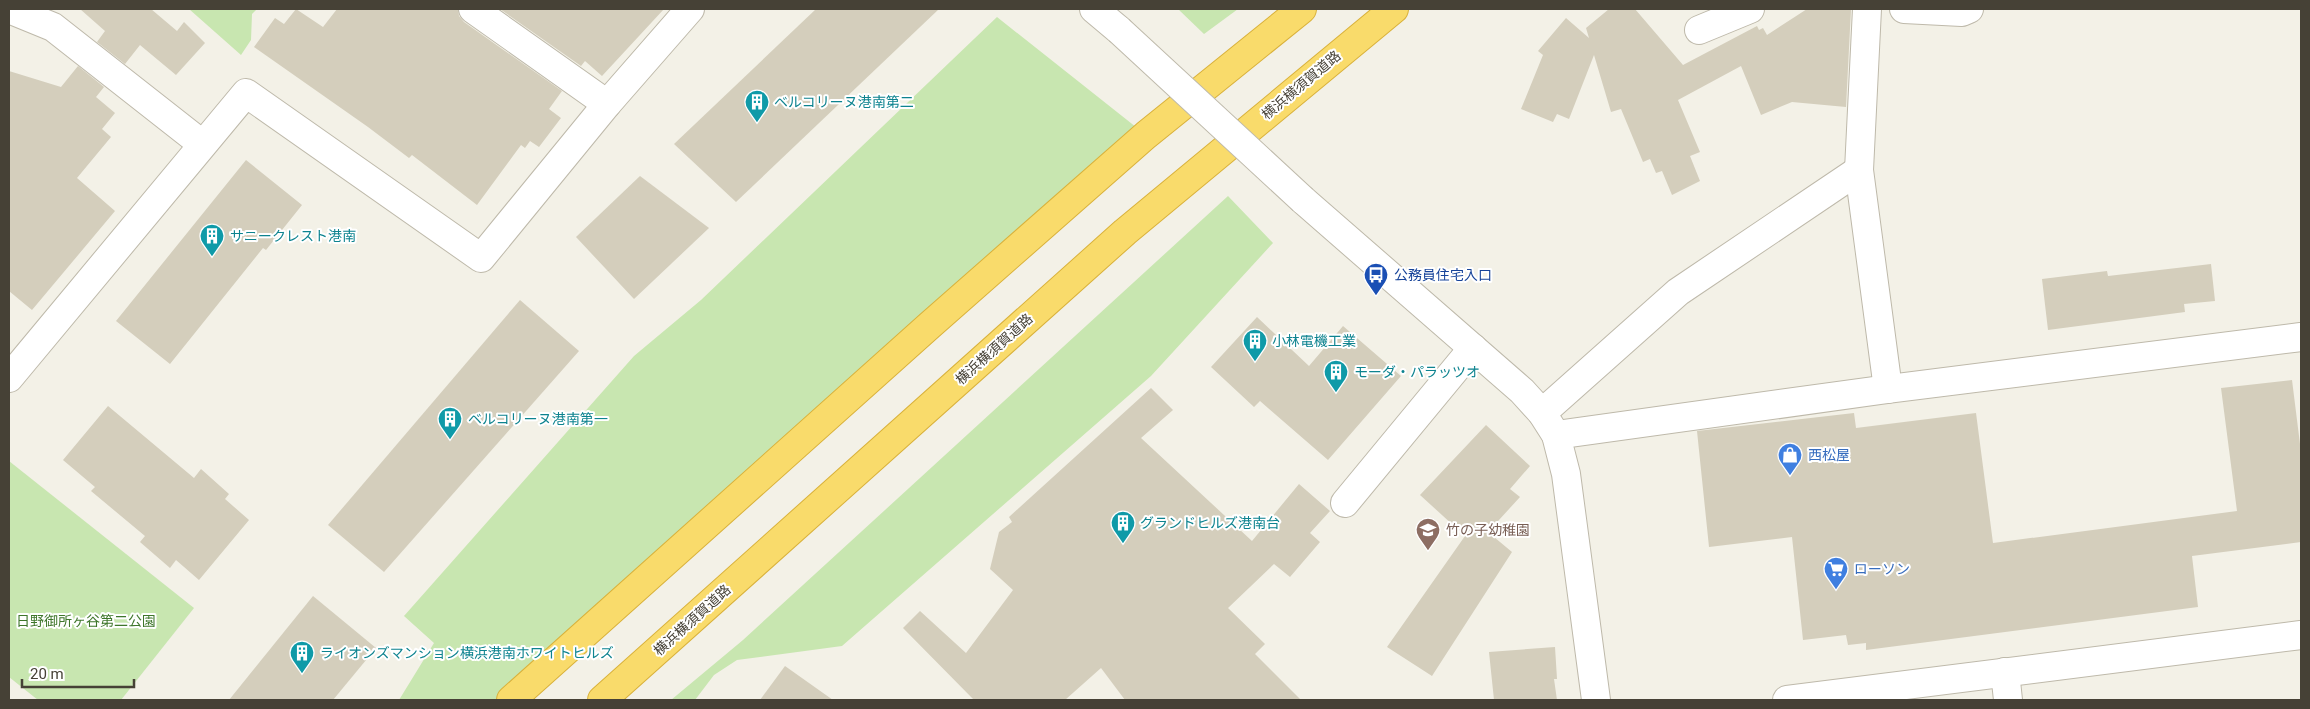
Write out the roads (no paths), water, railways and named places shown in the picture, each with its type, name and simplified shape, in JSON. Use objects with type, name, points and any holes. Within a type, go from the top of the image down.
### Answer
[{"type":"highway","points":[[511,700],[1131,148],[1302,9]]},
{"type":"highway","name":"横浜横須賀道路","points":[[602,700],[1125,232],[1394,9]]},
{"type":"street","points":[[473,9],[607,104]]},
{"type":"street","points":[[9,378],[246,93],[481,258],[607,104],[690,9]]},
{"type":"street","points":[[1094,9],[1303,200],[1522,391],[1549,424],[1566,474],[1596,700]]},
{"type":"street","points":[[1699,30],[1750,9]]},
{"type":"street","points":[[1866,9],[1859,170],[1888,389]]},
{"type":"street","points":[[1904,9],[1962,12],[1969,9]]},
{"type":"street","points":[[9,10],[53,27],[202,144]]},
{"type":"street","points":[[1549,424],[1678,292],[1859,170]]},
{"type":"street","points":[[1549,424],[1888,389],[2301,337]]},
{"type":"street","points":[[1345,503],[1473,348]]},
{"type":"street","points":[[1799,699],[2301,635]]},
{"type":"street","points":[[2005,672],[2008,700]]},
{"type":"place","name":"ベルコリーヌ港南第二","points":[[757,123]]},
{"type":"place","name":"サニークレスト港南","points":[[212,257]]},
{"type":"place","name":"公務員住宅入口","points":[[1376,296]]},
{"type":"place","name":"小林電機工業","points":[[1255,362]]},
{"type":"place","name":"モーダ・パラッツオ","points":[[1336,393]]},
{"type":"place","name":"ベルコリーヌ港南第一","points":[[450,440]]},
{"type":"place","name":"西松屋","points":[[1790,476]]},
{"type":"place","name":"グランドヒルズ港南台","points":[[1123,544]]},
{"type":"place","name":"竹の子幼稚園","points":[[1428,551]]},
{"type":"place","name":"ローソン","points":[[1836,590]]},
{"type":"place","name":"ライオンズマンション横浜港南ホワイトヒルズ","points":[[302,674]]},
{"type":"park label","name":"日野御所ヶ谷第二公園","points":[[86,621]]}]
